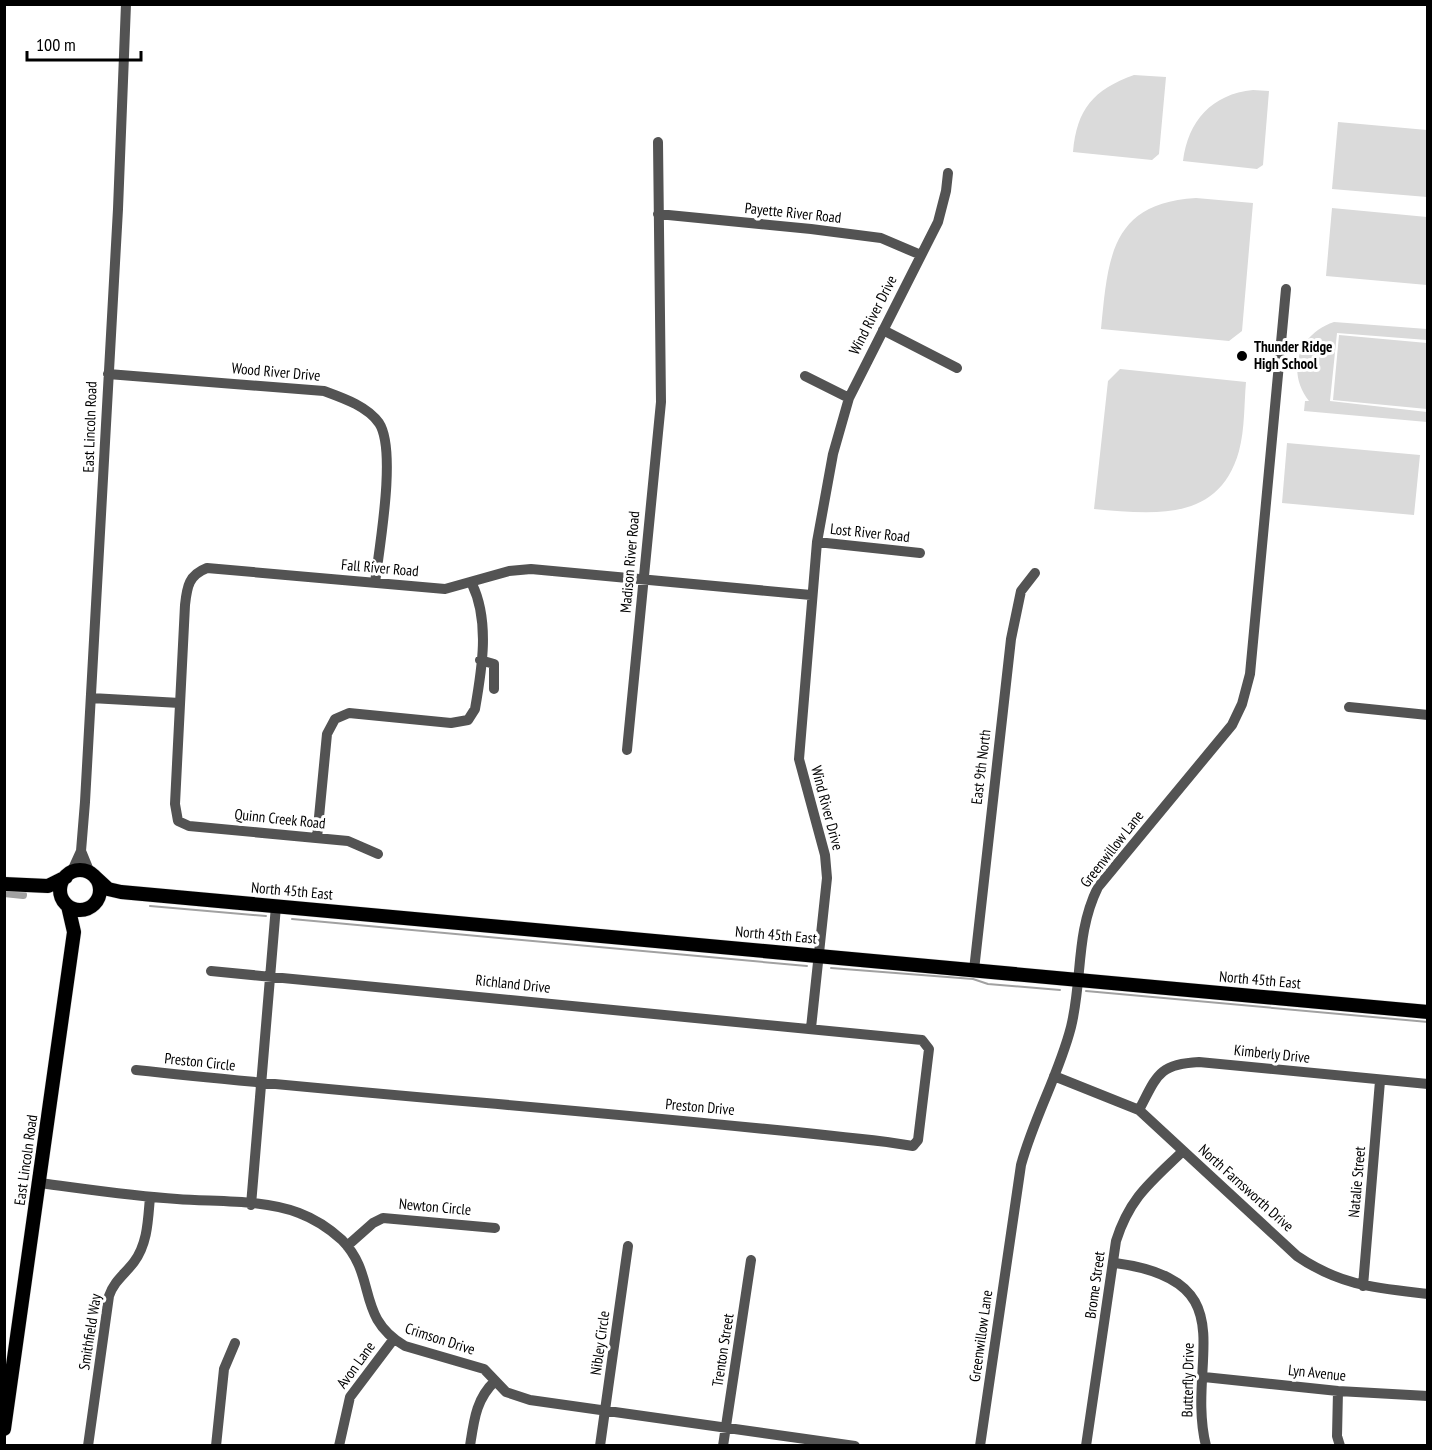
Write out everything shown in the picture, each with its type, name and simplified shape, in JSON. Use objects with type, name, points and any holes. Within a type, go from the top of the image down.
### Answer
[{"type":"main road","points":[[4,884],[48,886],[68,875],[84,871],[92,875],[100,889],[92,905],[78,910],[66,904],[56,893],[37,886]]},
{"type":"main road","points":[[66,904],[60,888],[68,875]]},
{"type":"main road","name":"North 45th East","points":[[92,875],[108,889],[121,892],[1428,1012]]},
{"type":"main road","name":"North 45th East","points":[[92,905],[108,895],[121,892]]},
{"type":"main road","name":"East Lincoln Road","points":[[66,904],[74,932]]},
{"type":"main road","name":"East Lincoln Road","points":[[4,1429],[10,1350],[40,1183],[74,932],[80,917],[92,905]]},
{"type":"street","name":"East Lincoln Road","points":[[68,875],[81,851],[118,209],[126,4]]},
{"type":"street","name":"Madison River Road","points":[[627,750],[661,377],[658,142]]},
{"type":"street","name":"Wind River Drive","points":[[811,1028],[827,878],[825,855],[799,759],[810,595],[817,542],[835,444],[849,398],[943,208],[948,173]]},
{"type":"street","name":"Payette River Road","points":[[658,214],[881,238],[921,255]]},
{"type":"street","name":"Greenwillow Lane","points":[[980,1446],[1020,1165],[1029,1136],[1064,1054],[1072,1023],[1082,933],[1087,910],[1098,887],[1220,741],[1242,704],[1254,649],[1286,289]]},
{"type":"street","points":[[883,330],[957,368]]},
{"type":"street","name":"Wood River Drive","points":[[108,374],[324,392],[345,398],[363,409],[379,423],[387,459],[375,583]]},
{"type":"street","points":[[805,376],[849,398]]},
{"type":"street","name":"Lost River Road","points":[[817,542],[920,553]]},
{"type":"street","name":"Fall River Road","points":[[178,821],[175,804],[187,585],[194,573],[207,568],[445,589],[472,584],[509,572],[531,569],[810,595]]},
{"type":"street","name":"East 9th North","points":[[974,970],[1011,639],[1021,591],[1035,573]]},
{"type":"street","points":[[317,838],[327,734],[335,718],[350,713],[452,723],[468,720],[475,709],[482,615],[472,584]]},
{"type":"street","points":[[480,660],[494,664],[494,689]]},
{"type":"street","points":[[90,698],[180,703]]},
{"type":"street","points":[[1349,707],[1428,715]]},
{"type":"street","name":"Quinn Creek Road","points":[[178,821],[189,826],[348,841],[378,854]]},
{"type":"street","name":"East Lincoln Road","points":[[81,851],[92,875]]},
{"type":"street","points":[[251,1205],[276,906]]},
{"type":"street","name":"Richland Drive","points":[[211,971],[811,1028]]},
{"type":"street","name":"Preston Drive","points":[[261,1084],[785,1130],[913,1146],[920,1131],[929,1049],[922,1040],[811,1028]]},
{"type":"street","name":"Kimberly Drive","points":[[1139,1110],[1158,1073],[1178,1063],[1210,1063],[1428,1084]]},
{"type":"street","name":"Preston Circle","points":[[136,1070],[261,1084]]},
{"type":"street","name":"North Farnsworth Drive","points":[[1054,1076],[1139,1110],[1297,1256],[1316,1269],[1342,1281],[1363,1286],[1428,1294]]},
{"type":"street","name":"Natalie Street","points":[[1363,1286],[1380,1081]]},
{"type":"street","name":"Brome Street","points":[[1086,1446],[1115,1263],[1116,1241],[1129,1207],[1146,1186],[1183,1151]]},
{"type":"street","name":"Crimson Drive","points":[[40,1183],[150,1197],[251,1205],[299,1213],[321,1224],[355,1255],[365,1280],[370,1310],[382,1329],[393,1340],[405,1346],[484,1369],[506,1392],[530,1400],[855,1446]]},
{"type":"street","name":"Smithfield Way","points":[[88,1446],[109,1296],[113,1284],[134,1262],[142,1248],[150,1197]]},
{"type":"street","name":"Newton Circle","points":[[347,1246],[373,1223],[383,1218],[495,1228]]},
{"type":"street","name":"Nibley Circle","points":[[600,1446],[627,1267],[627,1245]]},
{"type":"street","name":"Trenton Street","points":[[723,1446],[724,1427],[742,1336],[751,1260]]},
{"type":"street","name":"Butterfly Drive","points":[[1115,1263],[1157,1272],[1189,1292],[1196,1304],[1205,1339],[1201,1397],[1206,1446]]},
{"type":"street","name":"Avon Lane","points":[[339,1446],[350,1397],[393,1340]]},
{"type":"street","points":[[216,1446],[224,1369],[235,1343]]},
{"type":"street","name":"Lyn Avenue","points":[[1204,1377],[1338,1391],[1428,1396]]},
{"type":"street","points":[[470,1446],[476,1409],[482,1393],[495,1381]]},
{"type":"street","points":[[1338,1391],[1337,1436],[1340,1446]]},
{"type":"shaded area","points":[[1134,75],[1166,77],[1159,154],[1152,160],[1073,152],[1078,124],[1090,103],[1108,87]]},
{"type":"shaded area","points":[[1253,90],[1269,91],[1263,165],[1257,169],[1183,161],[1190,134],[1204,112],[1225,97]]},
{"type":"shaded area","points":[[1338,122],[1427,130],[1427,197],[1332,189]]},
{"type":"shaded area","points":[[1196,198],[1253,203],[1242,331],[1229,341],[1101,329],[1111,258],[1119,239],[1130,223],[1146,211],[1168,202]]},
{"type":"shaded area","points":[[1332,208],[1427,217],[1427,285],[1326,276]]},
{"type":"shaded area","points":[[1334,322],[1427,329],[1427,340],[1337,333],[1330,401],[1427,412],[1427,422],[1304,411],[1305,401],[1309,401],[1298,378],[1299,355],[1312,335]]},
{"type":"shaded area","points":[[1339,335],[1427,343],[1427,409],[1333,400]]},
{"type":"shaded area","points":[[1120,369],[1246,382],[1239,451],[1229,474],[1216,491],[1200,502],[1181,509],[1161,512],[1094,509],[1108,381]]},
{"type":"shaded area","points":[[1287,443],[1420,455],[1414,515],[1282,503]]},
{"type":"waterway","points":[[4,893],[23,895]]},
{"type":"waterway","points":[[150,906],[266,916]]},
{"type":"waterway","points":[[292,919],[807,966]]},
{"type":"waterway","points":[[831,968],[973,979],[988,984],[1060,990]]},
{"type":"waterway","points":[[1086,991],[1428,1022]]},
{"type":"place","name":"Thunder Ridge High School","points":[[1242,356]]}]
